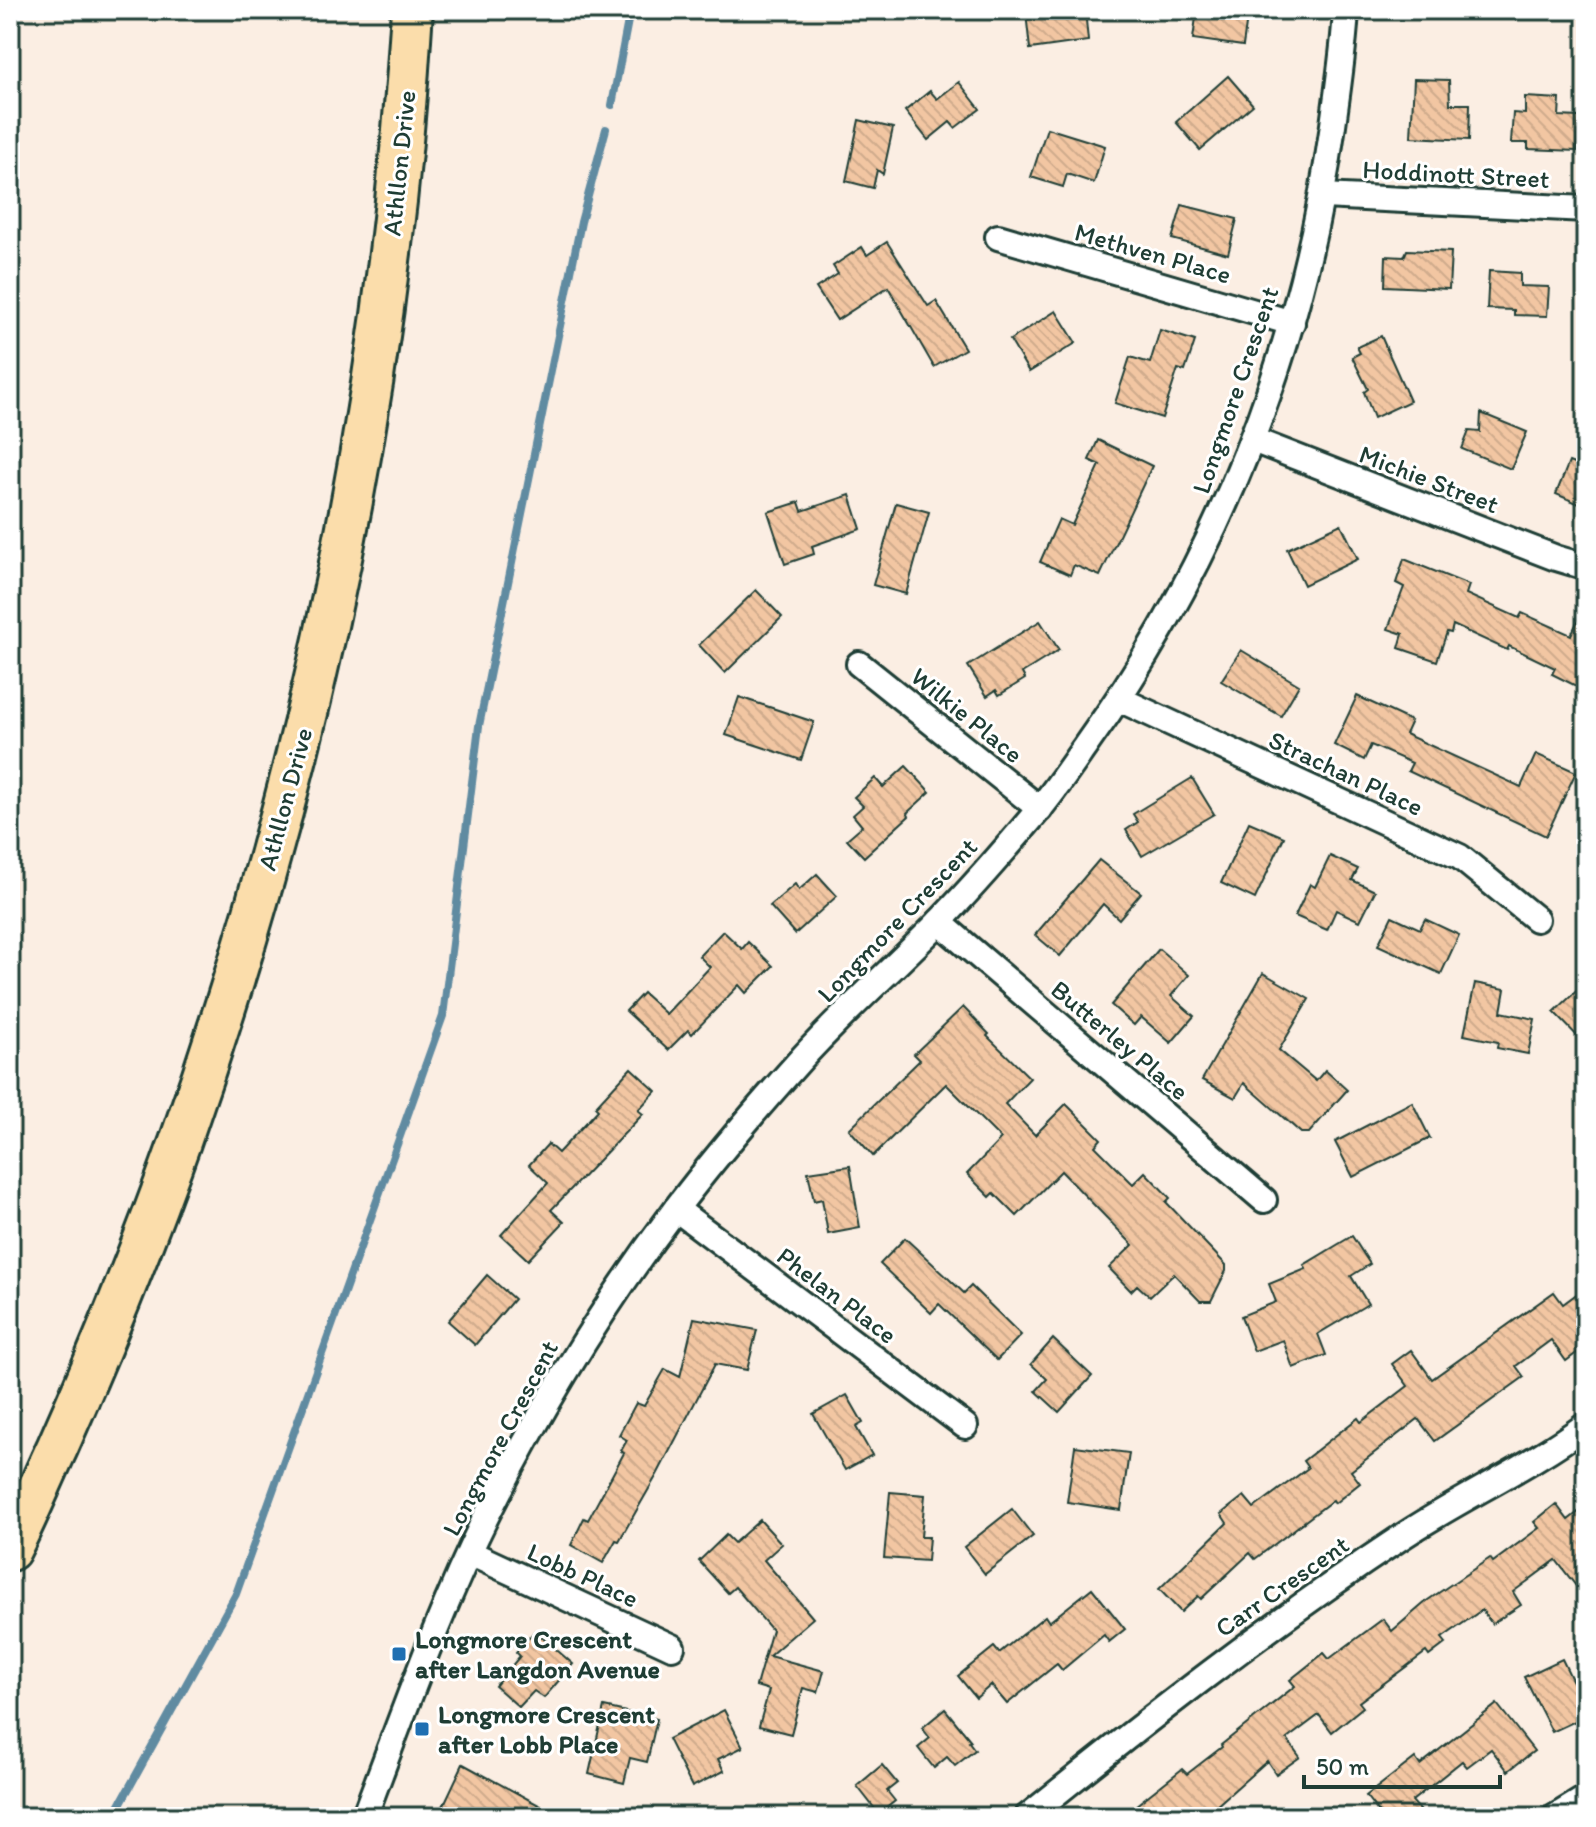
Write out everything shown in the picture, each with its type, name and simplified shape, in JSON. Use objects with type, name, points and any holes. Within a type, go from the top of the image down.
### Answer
[{"type":"main road","name":"Athllon Drive","points":[[10,1550],[86,1382],[151,1224],[208,1063],[275,841],[310,705],[363,453],[380,338],[412,10]]},
{"type":"street","name":"Longmore Crescent","points":[[364,1817],[419,1673],[491,1507],[563,1373],[617,1289],[718,1155],[806,1054],[939,922],[1040,809],[1119,699],[1176,606],[1209,542],[1253,440],[1292,323],[1323,196],[1346,10]]},
{"type":"street","name":"Hoddinott Street","points":[[1323,196],[1586,209]]},
{"type":"street","name":"Methven Place","points":[[998,237],[1292,323]]},
{"type":"street","name":"Michie Street","points":[[1253,440],[1586,567]]},
{"type":"street","name":"Wilkie Place","points":[[859,664],[1040,809]]},
{"type":"street","name":"Strachan Place","points":[[1119,699],[1460,857],[1536,919]]},
{"type":"street","name":"Butterley Place","points":[[939,922],[1264,1200]]},
{"type":"street","name":"Phelan Place","points":[[676,1209],[965,1426]]},
{"type":"street","name":"Carr Crescent","points":[[1027,1817],[1270,1626],[1403,1536],[1586,1425]]},
{"type":"street","name":"Lobb Place","points":[[470,1553],[672,1647]]},
{"type":"street","points":[[1555,1817],[1586,1798]]},
{"type":"building","points":[[1085,10],[1088,41],[1030,49],[1026,13]]},
{"type":"building","points":[[1197,10],[1220,13],[1220,10],[1248,10],[1243,46],[1193,39]]},
{"type":"building","points":[[1228,76],[1253,105],[1200,150],[1176,122]]},
{"type":"building","points":[[1414,79],[1449,80],[1450,104],[1470,104],[1469,140],[1411,137]]},
{"type":"building","points":[[959,82],[980,109],[955,128],[950,122],[928,140],[905,111],[930,91],[937,99]]},
{"type":"building","points":[[1525,97],[1560,99],[1559,116],[1579,117],[1577,151],[1528,149],[1528,143],[1511,143],[1513,113],[1525,114]]},
{"type":"building","points":[[859,120],[893,128],[883,174],[877,170],[873,188],[846,181]]},
{"type":"building","points":[[1047,128],[1105,146],[1094,183],[1067,174],[1063,187],[1031,177]]},
{"type":"building","points":[[1182,205],[1237,219],[1228,254],[1172,239]]},
{"type":"building","points":[[887,242],[928,306],[936,301],[965,349],[934,367],[888,287],[837,320],[816,288],[838,274],[833,266],[862,247],[867,255]]},
{"type":"building","points":[[1407,250],[1451,252],[1449,289],[1385,286],[1386,256],[1404,257]]},
{"type":"building","points":[[1489,271],[1520,273],[1520,286],[1549,287],[1547,316],[1514,315],[1514,310],[1487,309]]},
{"type":"building","points":[[1056,311],[1076,343],[1029,372],[1010,340]]},
{"type":"building","points":[[1160,330],[1195,341],[1185,371],[1178,369],[1162,418],[1115,403],[1130,357],[1150,363]]},
{"type":"building","points":[[1381,336],[1410,401],[1374,418],[1364,392],[1368,389],[1352,357],[1360,353],[1357,347]]},
{"type":"building","points":[[1481,413],[1527,432],[1511,469],[1462,449],[1469,431],[1480,432]]},
{"type":"building","points":[[1098,440],[1152,466],[1100,576],[1074,565],[1070,575],[1040,562],[1059,519],[1072,525],[1100,465],[1089,460]]},
{"type":"building","points":[[1569,462],[1586,469],[1586,507],[1556,494]]},
{"type":"building","points":[[850,495],[861,529],[812,546],[814,554],[785,564],[768,512],[799,502],[802,511]]},
{"type":"building","points":[[896,503],[929,512],[906,594],[873,585]]},
{"type":"building","points":[[1341,524],[1358,559],[1304,585],[1287,549]]},
{"type":"building","points":[[1404,559],[1469,585],[1466,594],[1519,618],[1522,613],[1571,635],[1586,603],[1586,691],[1552,674],[1555,668],[1509,646],[1507,650],[1453,625],[1451,633],[1447,632],[1437,661],[1399,648],[1403,634],[1388,629],[1404,587],[1396,583]]},
{"type":"building","points":[[756,590],[782,617],[725,673],[699,645]]},
{"type":"building","points":[[1040,621],[1059,650],[1022,673],[1025,679],[999,695],[996,690],[987,696],[968,666]]},
{"type":"building","points":[[1241,650],[1299,685],[1281,716],[1221,681]]},
{"type":"building","points":[[1357,696],[1411,721],[1405,734],[1521,787],[1536,754],[1576,772],[1546,836],[1408,771],[1412,763],[1371,745],[1364,760],[1334,745]]},
{"type":"building","points":[[739,697],[814,722],[801,760],[726,735]]},
{"type":"building","points":[[906,766],[930,792],[864,857],[847,839],[862,826],[853,815],[863,806],[854,797],[875,778],[883,787]]},
{"type":"building","points":[[1192,778],[1214,814],[1142,856],[1126,830],[1138,822],[1133,814]]},
{"type":"building","points":[[1249,822],[1284,837],[1255,899],[1221,883]]},
{"type":"building","points":[[1330,856],[1358,869],[1352,880],[1375,891],[1360,921],[1336,910],[1327,930],[1295,916],[1310,884],[1315,887]]},
{"type":"building","points":[[1099,860],[1141,893],[1119,919],[1103,904],[1060,956],[1035,935]]},
{"type":"building","points":[[817,874],[837,896],[795,934],[770,906],[795,884],[799,890]]},
{"type":"building","points":[[1392,916],[1420,929],[1425,919],[1459,935],[1441,974],[1378,945]]},
{"type":"building","points":[[723,931],[742,949],[748,942],[773,966],[746,993],[739,985],[692,1034],[688,1030],[668,1050],[626,1011],[643,993],[666,1014],[710,967],[699,956]]},
{"type":"building","points":[[1159,949],[1189,975],[1171,996],[1194,1016],[1171,1043],[1141,1017],[1134,1025],[1111,1005]]},
{"type":"building","points":[[1263,973],[1309,999],[1279,1050],[1316,1081],[1325,1070],[1347,1090],[1309,1133],[1301,1133],[1244,1083],[1235,1098],[1202,1080]]},
{"type":"building","points":[[1586,982],[1586,1045],[1554,1012]]},
{"type":"building","points":[[1475,983],[1505,989],[1501,1012],[1535,1019],[1528,1054],[1497,1048],[1498,1042],[1464,1035]]},
{"type":"building","points":[[963,1007],[989,1034],[987,1036],[1030,1078],[1005,1104],[1035,1135],[1066,1104],[1101,1139],[1095,1146],[1133,1184],[1145,1172],[1170,1198],[1166,1202],[1226,1265],[1211,1301],[1200,1301],[1174,1274],[1150,1297],[1137,1285],[1131,1291],[1109,1268],[1133,1245],[1061,1171],[1017,1216],[994,1193],[990,1197],[967,1174],[1001,1139],[946,1084],[873,1156],[849,1129],[920,1060],[914,1054]]},
{"type":"building","points":[[631,1068],[656,1091],[638,1110],[643,1114],[551,1210],[564,1222],[528,1260],[501,1235],[548,1183],[529,1165],[548,1144],[558,1153]]},
{"type":"building","points":[[1412,1102],[1430,1138],[1353,1177],[1335,1142]]},
{"type":"building","points":[[850,1166],[860,1228],[828,1234],[822,1199],[814,1201],[808,1172]]},
{"type":"building","points":[[1352,1236],[1370,1264],[1351,1276],[1368,1304],[1318,1334],[1326,1355],[1293,1368],[1283,1340],[1254,1351],[1241,1316],[1276,1302],[1269,1284],[1306,1269],[1304,1265]]},
{"type":"building","points":[[905,1238],[964,1293],[971,1286],[1021,1335],[997,1360],[939,1304],[931,1313],[880,1264]]},
{"type":"building","points":[[487,1275],[514,1299],[475,1345],[448,1321]]},
{"type":"building","points":[[1586,1287],[1586,1346],[1566,1361],[1551,1340],[1516,1366],[1524,1377],[1435,1441],[1418,1419],[1351,1471],[1360,1483],[1255,1559],[1250,1553],[1201,1599],[1198,1596],[1181,1612],[1159,1589],[1227,1523],[1221,1514],[1244,1496],[1254,1508],[1308,1468],[1303,1461],[1358,1418],[1361,1422],[1408,1386],[1392,1364],[1411,1350],[1432,1379],[1554,1292],[1563,1304]]},
{"type":"building","points":[[694,1318],[757,1330],[747,1370],[715,1364],[658,1473],[603,1563],[571,1545],[624,1453],[621,1451],[627,1440],[619,1435],[636,1403],[644,1406],[665,1369],[680,1377]]},
{"type":"building","points":[[1053,1339],[1092,1376],[1059,1412],[1036,1391],[1047,1379],[1031,1364]]},
{"type":"building","points":[[847,1395],[863,1423],[856,1427],[872,1455],[845,1470],[813,1414]]},
{"type":"building","points":[[1075,1446],[1129,1453],[1121,1510],[1067,1502]]},
{"type":"building","points":[[890,1492],[925,1495],[921,1537],[929,1537],[927,1561],[884,1558]]},
{"type":"building","points":[[1556,1504],[1568,1520],[1586,1506],[1586,1599],[1556,1560],[1513,1592],[1521,1605],[1492,1624],[1482,1610],[1442,1638],[1446,1643],[1429,1656],[1426,1652],[1359,1702],[1363,1707],[1332,1732],[1319,1715],[1287,1739],[1300,1757],[1276,1774],[1267,1761],[1214,1808],[1220,1817],[1121,1817],[1182,1769],[1187,1774],[1222,1747],[1295,1686],[1290,1680],[1324,1653],[1329,1659],[1383,1619],[1392,1631],[1428,1600],[1490,1558],[1493,1562],[1539,1528],[1534,1522]]},
{"type":"building","points":[[1012,1509],[1033,1536],[985,1574],[964,1547]]},
{"type":"building","points":[[760,1520],[782,1544],[764,1560],[813,1618],[769,1656],[824,1671],[818,1692],[803,1688],[791,1734],[759,1726],[769,1690],[756,1686],[772,1630],[735,1587],[728,1593],[699,1561],[726,1535],[734,1543]]},
{"type":"building","points":[[1092,1588],[1125,1629],[1109,1642],[1104,1635],[1062,1670],[1057,1664],[1007,1704],[991,1685],[976,1698],[958,1676],[994,1647],[999,1653],[1045,1616],[1049,1622]]},
{"type":"building","points":[[535,1631],[573,1664],[544,1698],[534,1691],[519,1707],[495,1686],[520,1656],[516,1652]]},
{"type":"building","points":[[1562,1659],[1576,1688],[1586,1684],[1586,1716],[1552,1732],[1524,1677]]},
{"type":"building","points":[[1497,1704],[1534,1751],[1508,1771],[1491,1749],[1467,1767],[1462,1761],[1412,1801],[1426,1817],[1382,1817],[1366,1796],[1415,1758],[1420,1765]]},
{"type":"building","points":[[604,1707],[657,1719],[647,1762],[630,1758],[624,1783],[589,1774]]},
{"type":"building","points":[[945,1709],[975,1750],[955,1766],[947,1757],[934,1768],[918,1748],[930,1738],[922,1728]]},
{"type":"building","points":[[724,1710],[743,1747],[718,1759],[724,1771],[692,1787],[668,1739]]},
{"type":"building","points":[[463,1764],[561,1817],[438,1817]]},
{"type":"building","points":[[882,1765],[897,1783],[887,1791],[895,1801],[879,1814],[857,1786]]},
{"type":"waterway","points":[[612,105],[630,10]]},
{"type":"waterway","points":[[113,1817],[236,1594],[443,1016],[479,726],[581,222],[606,129]]},
{"type":"place","name":"Longmore Crescent after Langdon Avenue","points":[[399,1654]]},
{"type":"place","name":"Longmore Crescent after Lobb Place","points":[[422,1729]]}]
